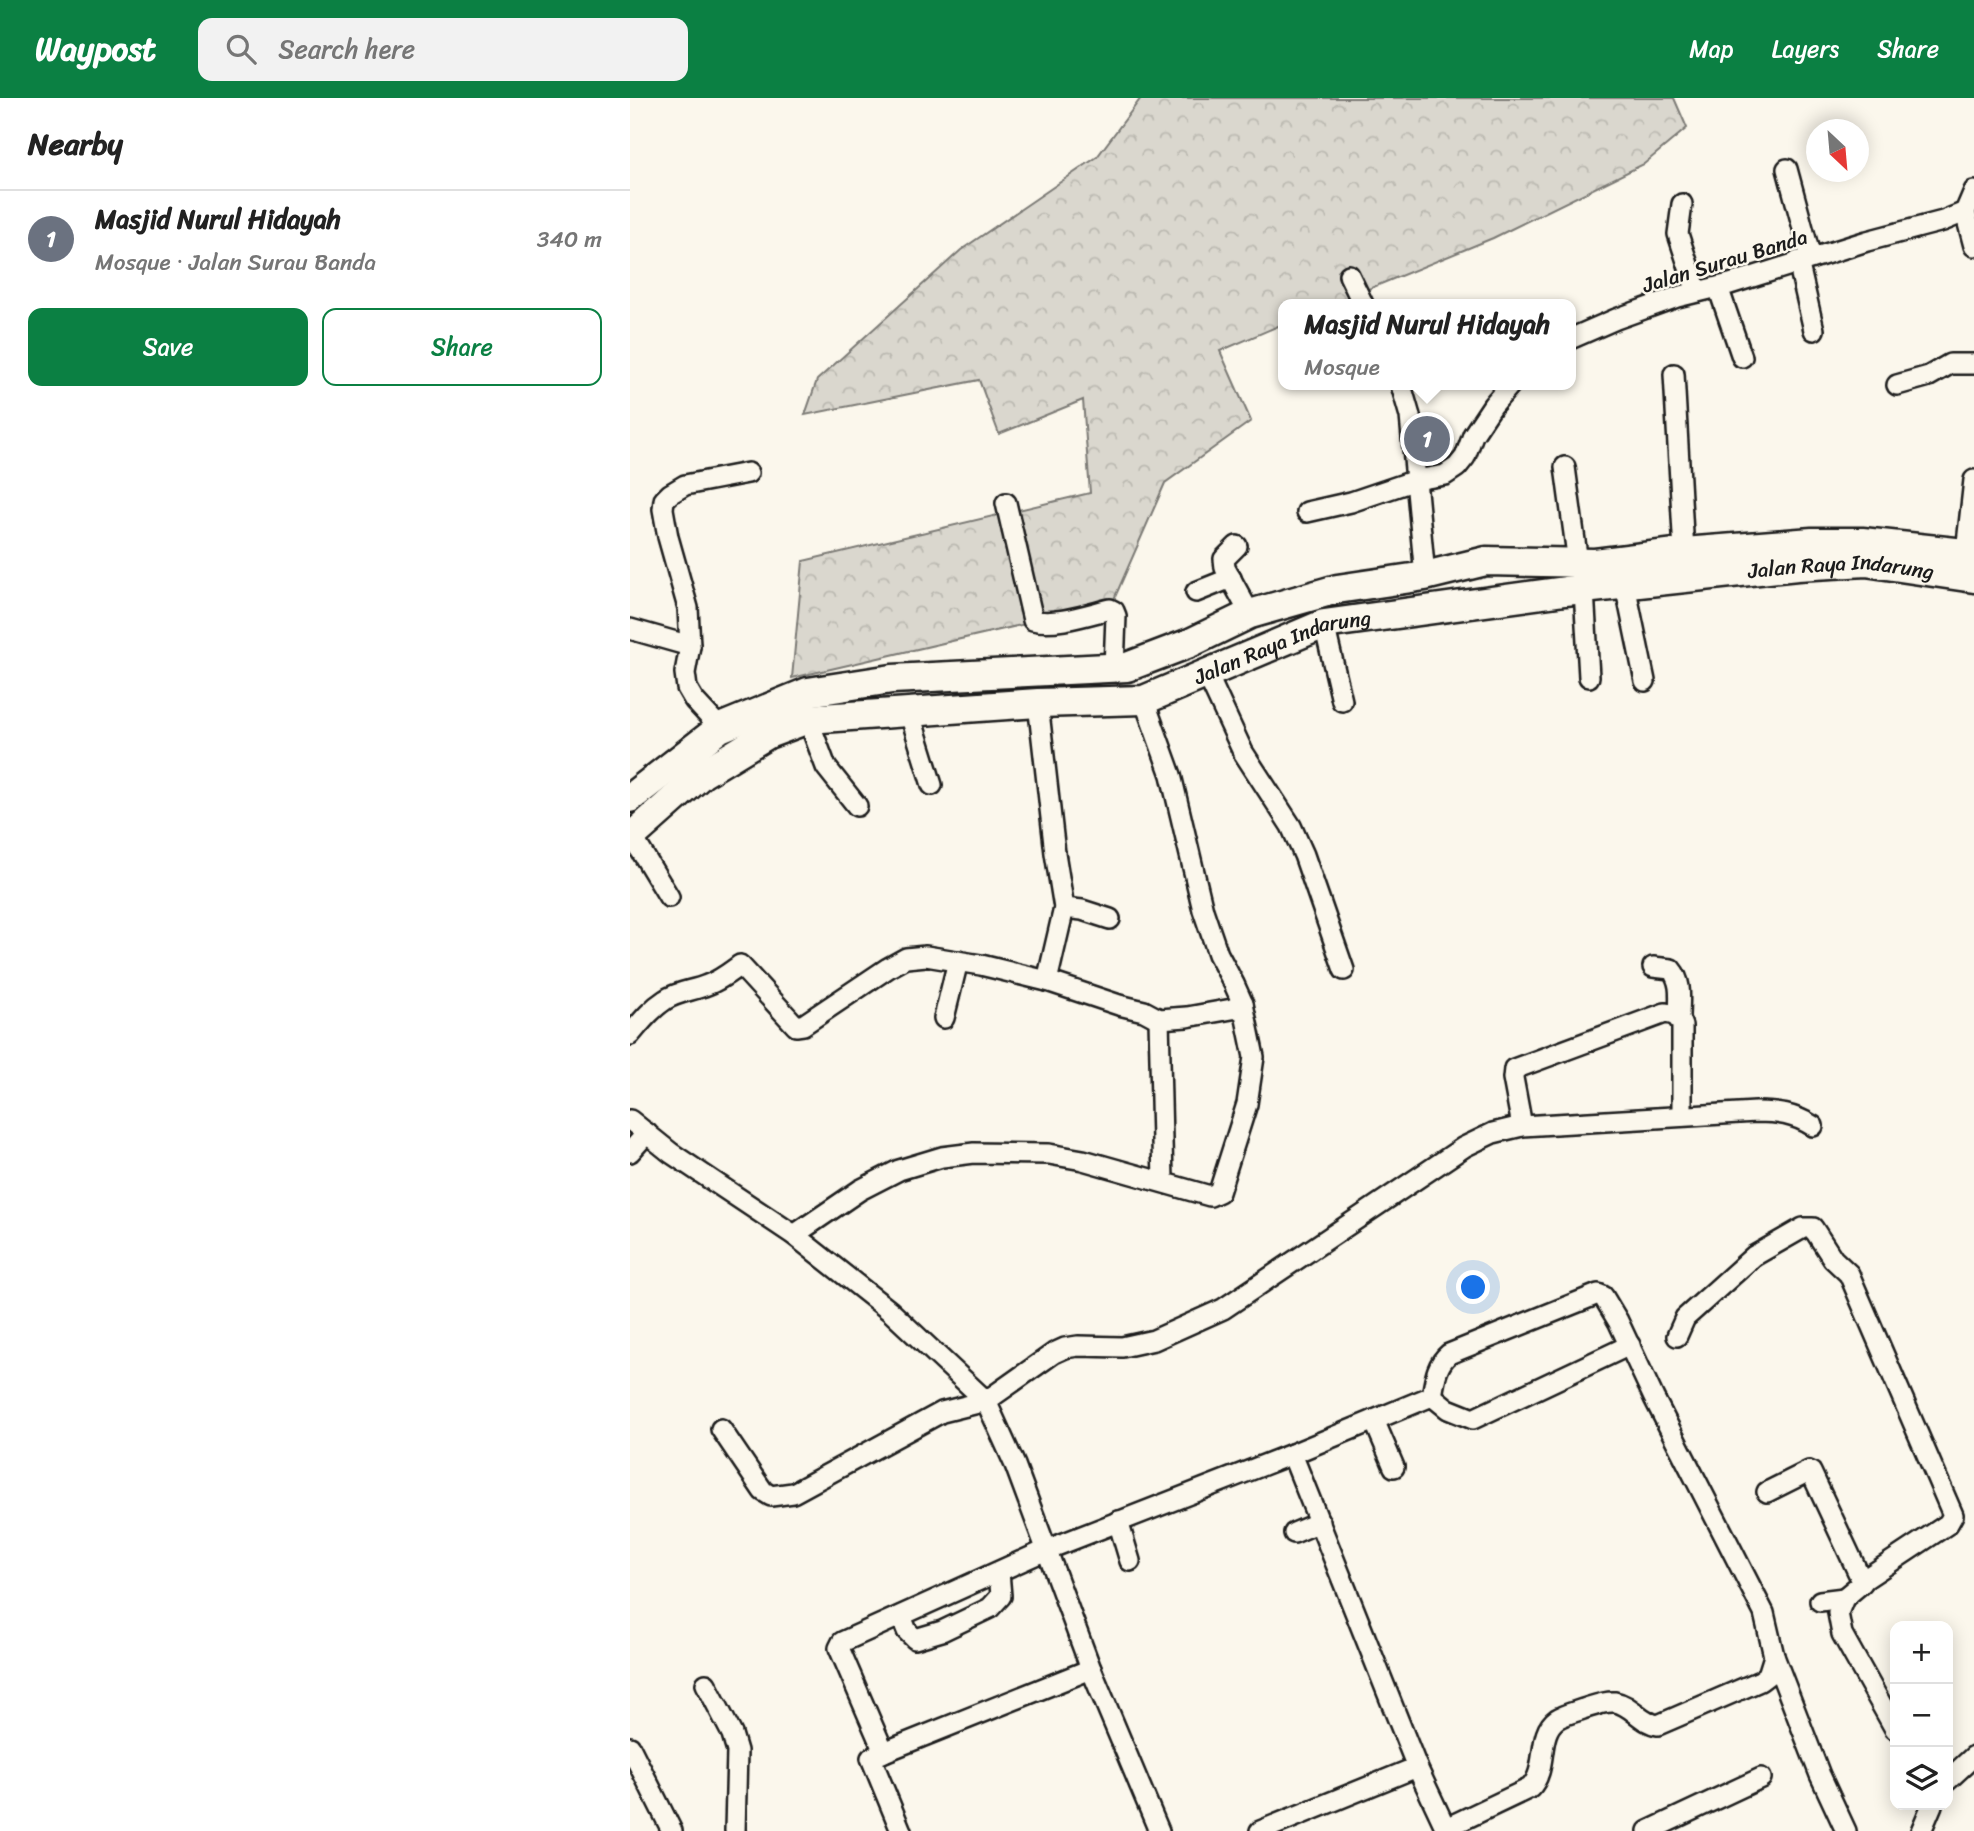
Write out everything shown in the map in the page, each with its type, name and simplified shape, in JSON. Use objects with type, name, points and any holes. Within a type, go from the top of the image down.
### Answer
[{"type":"highway","name":"Jalan Raya Indarung","points":[[631,837],[702,775],[768,734],[808,719],[1038,703],[1144,700],[1324,624],[1581,577],[1595,563],[1684,552],[1862,541],[1971,561]]},
{"type":"highway","name":"Jalan Raya Indarung","points":[[630,798],[720,728],[808,692],[892,679],[1127,667],[1190,643],[1250,614],[1337,589],[1425,576],[1486,561],[1625,585],[1797,566],[1971,561]]},
{"type":"street","points":[[1787,169],[1805,260],[1814,330]]},
{"type":"street","points":[[1974,191],[1965,212],[1974,246]]},
{"type":"street","points":[[1682,204],[1678,234],[1697,292]]},
{"type":"street","name":"Jalan Surau Banda","points":[[1576,337],[1616,319],[1677,297],[1965,212]]},
{"type":"street","points":[[1349,275],[1361,299]]},
{"type":"street","points":[[1718,287],[1742,357]]},
{"type":"street","points":[[1897,385],[1929,376],[1950,364],[1974,364]]},
{"type":"street","points":[[1674,374],[1684,552]]},
{"type":"street","points":[[1402,390],[1410,416],[1425,576]]},
{"type":"street","points":[[1307,512],[1351,502],[1416,480],[1445,475],[1465,457],[1473,435],[1506,390]]},
{"type":"street","points":[[1565,467],[1581,577],[1589,677]]},
{"type":"street","points":[[720,728],[694,700],[687,688],[685,673],[690,646],[688,608],[663,509],[664,500],[685,485],[748,473]]},
{"type":"street","points":[[1971,561],[1974,480]]},
{"type":"street","points":[[1006,503],[1033,620],[1060,620],[1110,609],[1114,611],[1114,668]]},
{"type":"street","points":[[1237,547],[1224,559],[1225,568],[1250,614]]},
{"type":"street","points":[[1196,592],[1231,578]]},
{"type":"street","points":[[1625,585],[1644,681]]},
{"type":"street","points":[[1324,624],[1342,701]]},
{"type":"street","points":[[630,629],[690,646]]},
{"type":"street","points":[[1206,673],[1243,752],[1291,826],[1304,855],[1344,970]]},
{"type":"street","points":[[794,1235],[860,1191],[899,1170],[942,1157],[974,1153],[1049,1154],[1083,1160],[1210,1196],[1219,1192],[1247,1104],[1254,1057],[1242,1004],[1218,954],[1203,910],[1171,775],[1144,700]]},
{"type":"street","points":[[1038,703],[1064,908],[1047,981]]},
{"type":"street","points":[[909,711],[932,785]]},
{"type":"street","points":[[808,719],[826,768],[857,806]]},
{"type":"street","points":[[631,837],[669,897]]},
{"type":"street","points":[[1064,908],[1082,910],[1110,919]]},
{"type":"street","points":[[630,1035],[653,1009],[666,999],[720,979],[740,965],[796,1026],[803,1025],[906,958],[926,956],[1047,981],[1144,1011],[1159,1019],[1232,1009],[1242,1004]]},
{"type":"street","points":[[944,1018],[958,961]]},
{"type":"street","points":[[1653,967],[1671,969],[1680,985],[1679,1018],[1683,1038],[1682,1116]]},
{"type":"street","points":[[1522,1126],[1513,1078],[1514,1069],[1665,1013],[1679,1018]]},
{"type":"street","points":[[1159,1019],[1163,1181]]},
{"type":"street","points":[[721,1429],[763,1492],[771,1496],[793,1493],[942,1412],[986,1401],[1065,1348],[1122,1348],[1154,1340],[1223,1309],[1464,1147],[1493,1133],[1522,1126],[1782,1112],[1803,1119],[1813,1126]]},
{"type":"street","points":[[630,1120],[671,1153],[794,1235],[890,1311],[986,1401],[1015,1465],[1091,1669],[1159,1831]]},
{"type":"street","points":[[630,1152],[647,1133]]},
{"type":"street","points":[[1677,1336],[1685,1318],[1754,1256],[1803,1228],[1813,1228],[1833,1259],[1849,1274],[1953,1514],[1948,1524],[1862,1581],[1844,1598],[1838,1613],[1842,1634],[1890,1720]]},
{"type":"street","points":[[1432,1396],[1438,1368],[1449,1354],[1598,1294],[1603,1296],[1764,1613],[1774,1656],[1820,1775],[1846,1831]]},
{"type":"street","points":[[1432,1396],[1448,1409],[1473,1419],[1630,1345]]},
{"type":"street","points":[[884,1752],[839,1646],[842,1642],[1046,1550],[1432,1396]]},
{"type":"street","points":[[1374,1420],[1394,1467]]},
{"type":"street","points":[[1292,1454],[1417,1767],[1447,1829],[1530,1788],[1540,1774],[1549,1727],[1562,1716],[1614,1702],[1622,1704],[1651,1724],[1658,1725],[1760,1681],[1768,1675],[1774,1656]]},
{"type":"street","points":[[1767,1492],[1810,1471],[1862,1581]]},
{"type":"street","points":[[1118,1521],[1130,1561]]},
{"type":"street","points":[[1294,1533],[1320,1522]]},
{"type":"street","points":[[901,1616],[907,1631],[915,1639],[942,1631],[990,1608],[1001,1596],[999,1572]]},
{"type":"street","points":[[1820,1601],[1844,1598]]},
{"type":"street","points":[[901,1831],[871,1759],[1091,1669]]},
{"type":"street","points":[[706,1684],[732,1734],[737,1751],[734,1831]]},
{"type":"street","points":[[630,1748],[672,1831]]},
{"type":"street","points":[[1953,1775],[1974,1756]]},
{"type":"street","points":[[1260,1831],[1417,1767]]},
{"type":"street","points":[[1648,1831],[1761,1778]]},
{"type":"street","points":[[1921,1831],[1930,1810]]},
{"type":"green space","points":[[1141,98],[1674,98],[1687,128],[1644,164],[1493,238],[1344,299],[1278,299],[1278,326],[1220,351],[1251,421],[1165,483],[1112,604],[792,678],[803,561],[1090,493],[1083,400],[999,434],[979,380],[805,415],[817,380],[961,250],[1097,157]]},
{"type":"place","name":"Masjid Nurul Hidayah","points":[[1427,439]]}]
